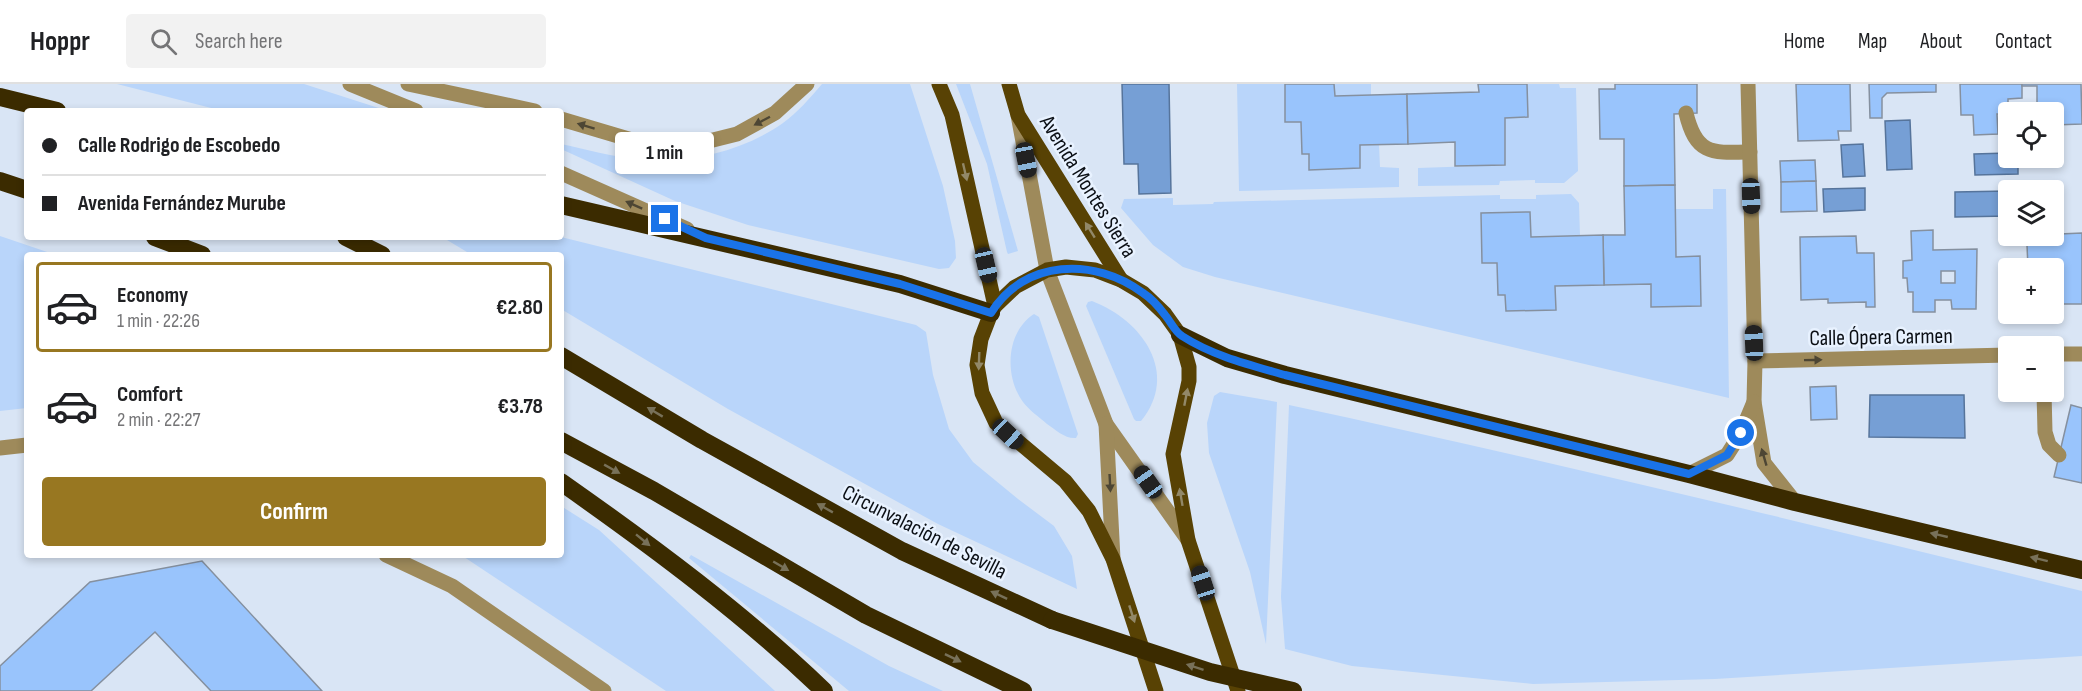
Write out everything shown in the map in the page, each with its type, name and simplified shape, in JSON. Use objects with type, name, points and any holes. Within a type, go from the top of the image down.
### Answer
[{"type":"highway","points":[[0,97],[45,108]]},
{"type":"highway","points":[[0,181],[24,189]]},
{"type":"highway","points":[[564,206],[900,284],[993,310]]},
{"type":"highway","points":[[163,240],[194,252]]},
{"type":"highway","points":[[352,240],[376,252]]},
{"type":"highway","points":[[1180,335],[1227,358],[1285,375],[1795,502],[2082,570]]},
{"type":"highway","name":"Circunvalación de Sevilla","points":[[564,358],[702,440],[902,550],[1052,620],[1210,672],[1293,691]]},
{"type":"highway","points":[[564,443],[664,497],[866,615],[1023,691]]},
{"type":"highway","points":[[564,484],[634,533],[737,615],[803,670],[824,691]]},
{"type":"main road","points":[[939,84],[952,115],[993,310]]},
{"type":"main road","name":"Avenida Montes Sierra","points":[[1009,84],[1018,116],[1121,280]]},
{"type":"main road","points":[[1156,691],[1113,559],[1089,511],[1065,482],[996,423],[982,393],[977,365],[981,339],[993,310],[1015,286],[1047,270],[1066,267],[1095,270],[1121,280],[1143,293],[1165,314],[1180,335],[1189,367],[1189,381],[1173,454],[1188,540],[1238,691]]},
{"type":"street","points":[[350,84],[409,108]]},
{"type":"street","points":[[408,84],[521,108]]},
{"type":"street","points":[[564,120],[652,146],[693,145],[737,134],[775,113],[807,84]]},
{"type":"street","points":[[1748,84],[1754,402],[1764,463],[1795,502]]},
{"type":"street","points":[[1686,113],[1690,129],[1699,143],[1711,151],[1750,152]]},
{"type":"street","name":"Avenida Montes Sierra","points":[[1018,116],[1047,270],[1106,424]]},
{"type":"street","points":[[564,174],[706,238]]},
{"type":"street","points":[[2064,354],[2082,354]]},
{"type":"street","name":"Calle Ópera Carmen","points":[[1755,361],[1998,356]]},
{"type":"street","points":[[1689,474],[1727,455],[1741,433],[1754,402]]},
{"type":"street","points":[[2044,402],[2045,432],[2049,445],[2059,455]]},
{"type":"street","points":[[1106,424],[1188,540]]},
{"type":"street","points":[[1106,424],[1113,559]]},
{"type":"street","points":[[0,448],[24,445]]},
{"type":"street","points":[[392,558],[452,586],[604,691]]},
{"type":"shaded area","points":[[117,84],[304,84],[379,108],[211,108]]},
{"type":"shaded area","points":[[822,84],[910,84],[943,186],[955,241],[956,258],[949,268],[939,269],[748,225],[675,201],[564,150],[564,145],[619,157],[657,160],[676,160],[714,154],[750,142],[783,123],[799,110]]},
{"type":"shaded area","points":[[956,84],[970,84],[1018,251],[1008,254],[1007,252],[987,164]]},
{"type":"shaded area","points":[[1122,84],[1169,84],[1171,193],[1139,194],[1138,164],[1124,164]]},
{"type":"shaded area","points":[[1237,84],[1285,84],[1285,122],[1301,122],[1302,154],[1309,154],[1310,170],[1360,168],[1360,145],[1379,144],[1380,167],[1399,168],[1399,187],[1239,191]]},
{"type":"shaded area","points":[[1334,84],[1371,84],[1371,95],[1335,96]]},
{"type":"shaded area","points":[[1527,84],[1559,84],[1560,88],[1576,88],[1578,171],[1564,183],[1535,183],[1535,180],[1500,181],[1499,185],[1418,186],[1418,168],[1505,165],[1505,118],[1528,117]]},
{"type":"shaded area","points":[[1910,120],[1912,169],[1887,170],[1885,121]]},
{"type":"shaded area","points":[[1863,144],[1865,176],[1843,177],[1841,145]]},
{"type":"shaded area","points":[[1998,153],[1998,168],[2018,168],[2018,174],[1975,175],[1974,154]]},
{"type":"shaded area","points":[[1865,188],[1865,210],[1824,212],[1823,189]]},
{"type":"shaded area","points":[[1713,189],[1726,189],[1729,398],[1215,277],[1183,267],[1153,245],[1121,208],[1124,199],[1173,198],[1173,205],[1500,195],[1500,199],[1536,199],[1536,195],[1571,194],[1579,203],[1580,236],[1531,237],[1530,212],[1481,214],[1482,263],[1497,263],[1498,295],[1556,310],[1555,286],[1651,284],[1651,307],[1701,306],[1700,256],[1676,257],[1675,209],[1713,209]]},
{"type":"shaded area","points":[[1998,191],[1998,216],[1955,217],[1955,192]]},
{"type":"shaded area","points":[[0,236],[47,252],[24,252],[24,408],[0,411]]},
{"type":"shaded area","points":[[564,238],[916,325],[926,332],[933,375],[949,429],[973,462],[1054,526],[1072,556],[1077,589],[938,524],[728,409],[564,311],[564,252],[467,252],[447,240],[564,240]]},
{"type":"shaded area","points":[[1092,301],[1126,321],[1140,335],[1150,350],[1156,367],[1157,385],[1152,403],[1141,421],[1134,419],[1086,306]]},
{"type":"shaded area","points":[[1034,314],[1039,317],[1078,434],[1076,438],[1061,434],[1031,411],[1023,402],[1013,380],[1011,355],[1013,343],[1025,322]]},
{"type":"shaded area","points":[[1220,392],[1277,402],[1266,644],[1250,572],[1209,453],[1207,423],[1214,396]]},
{"type":"shaded area","points":[[1870,395],[1964,395],[1965,438],[1869,437]]},
{"type":"shaded area","points":[[1289,405],[1587,472],[2082,591],[2082,656],[1715,679],[1533,684],[1352,666],[1285,649],[1281,597]]},
{"type":"shaded area","points":[[564,508],[599,530],[775,691],[666,691],[466,558],[564,558]]},
{"type":"shaded area","points":[[691,555],[889,666],[943,691],[849,691],[689,558]]},
{"type":"building","points":[[1285,84],[1334,84],[1335,96],[1407,94],[1408,144],[1360,145],[1360,168],[1309,170],[1309,154],[1302,154],[1301,122],[1285,122]]},
{"type":"building","points":[[1478,84],[1527,84],[1528,117],[1505,118],[1505,165],[1455,166],[1455,142],[1408,144],[1407,94],[1479,92]]},
{"type":"building","points":[[1615,84],[1697,84],[1697,113],[1674,114],[1675,185],[1624,186],[1624,139],[1600,139],[1599,89],[1615,89]]},
{"type":"building","points":[[1796,84],[1850,84],[1851,131],[1838,131],[1839,140],[1798,141]]},
{"type":"building","points":[[1869,84],[1936,84],[1936,92],[1887,93],[1882,98],[1882,118],[1870,118]]},
{"type":"building","points":[[1960,84],[2022,84],[2022,98],[1998,102],[1998,134],[1974,135],[1973,115],[1961,115]]},
{"type":"building","points":[[2022,84],[2081,84],[2082,124],[2064,125],[2064,102],[2037,102],[2037,86],[2022,86]]},
{"type":"building","points":[[1815,160],[1816,181],[1781,182],[1780,161]]},
{"type":"building","points":[[1816,181],[1817,211],[1781,212],[1781,182]]},
{"type":"building","points":[[1675,185],[1676,257],[1700,256],[1701,306],[1651,307],[1651,284],[1604,285],[1603,235],[1625,235],[1624,186]]},
{"type":"building","points":[[1530,212],[1531,237],[1603,235],[1604,285],[1555,286],[1556,310],[1506,311],[1505,295],[1498,295],[1497,263],[1482,263],[1481,213]]},
{"type":"building","points":[[1933,230],[1933,250],[1977,249],[1976,309],[1952,309],[1951,300],[1935,300],[1935,312],[1913,312],[1913,292],[1908,292],[1907,278],[1903,278],[1903,261],[1912,260],[1911,231]],"holes":[[[1941,271],[1955,271],[1955,283],[1941,283]]]},
{"type":"building","points":[[2082,233],[2082,304],[2064,304],[2064,258],[2028,258],[2027,246],[2064,246],[2064,234]]},
{"type":"building","points":[[1856,236],[1857,253],[1874,253],[1875,307],[1866,307],[1866,302],[1828,303],[1828,299],[1801,300],[1800,237]]},
{"type":"building","points":[[1836,386],[1837,419],[1811,420],[1810,387]]},
{"type":"building","points":[[2071,405],[2082,408],[2082,483],[2054,477]]},
{"type":"building","points":[[202,561],[322,691],[211,691],[155,632],[91,691],[0,691],[0,666],[90,582]]},
{"type":"route","points":[[665,219],[706,238],[900,284],[991,313],[1015,286],[1047,270],[1066,267],[1095,270],[1121,280],[1143,293],[1165,314],[1180,335],[1227,358],[1285,375],[1689,474],[1727,455],[1741,433]]}]
